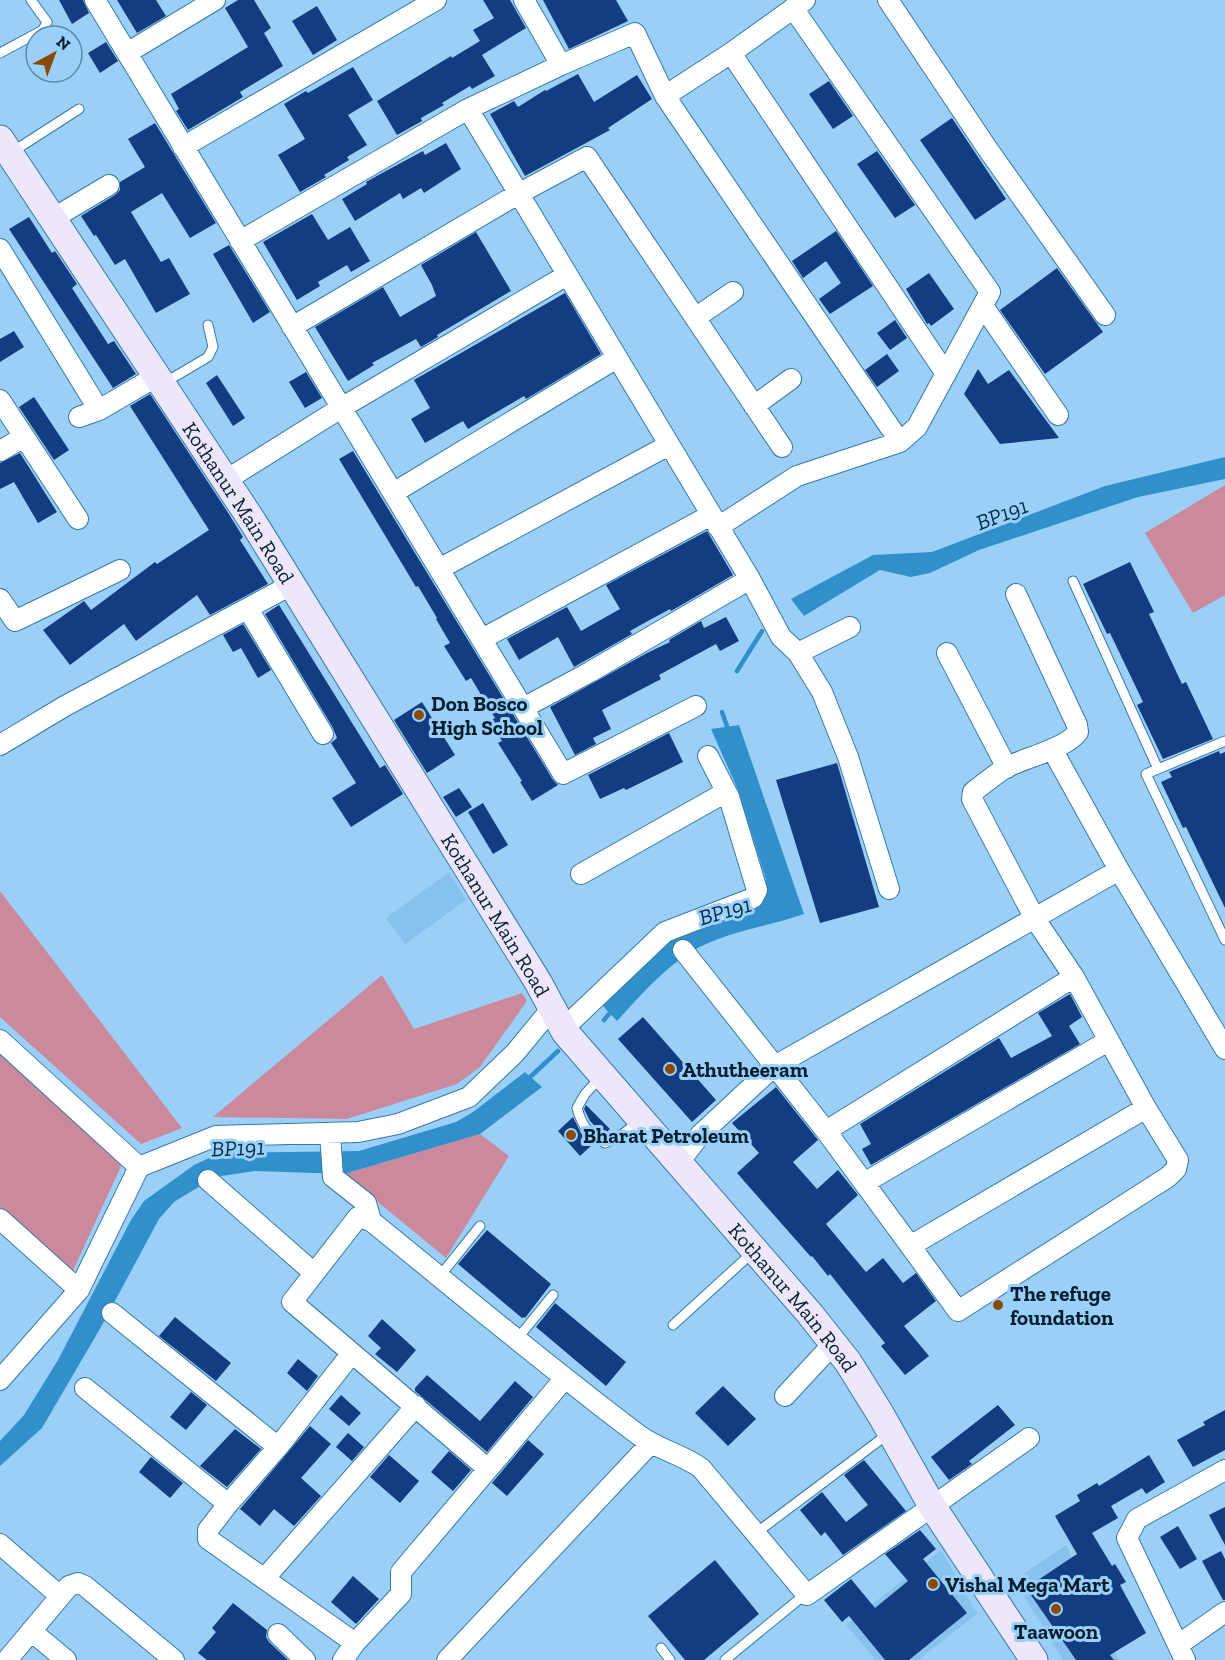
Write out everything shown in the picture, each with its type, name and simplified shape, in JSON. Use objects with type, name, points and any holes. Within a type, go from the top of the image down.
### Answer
[{"type":"main road","name":"Kothanur Main Road","points":[[5,146],[293,584],[558,1018],[603,1076],[755,1250],[833,1344],[853,1371],[891,1432],[932,1506],[1034,1660]]},
{"type":"street","points":[[95,0],[563,774],[696,706]]},
{"type":"street","points":[[127,53],[215,0]]},
{"type":"street","points":[[183,147],[436,0]]},
{"type":"street","points":[[524,0],[561,65]]},
{"type":"street","points":[[888,0],[987,148],[1105,315]]},
{"type":"street","points":[[482,639],[715,521],[797,476],[900,442],[917,427],[990,292],[799,4],[665,96]]},
{"type":"street","points":[[240,241],[468,109],[635,33],[665,96],[900,442]]},
{"type":"street","points":[[730,53],[946,374]]},
{"type":"street","points":[[468,109],[750,579],[781,637],[798,653],[822,692],[848,757],[889,889]]},
{"type":"street","points":[[292,327],[518,194],[587,157],[782,447]]},
{"type":"street","points":[[52,219],[109,184]]},
{"type":"street","points":[[0,249],[99,410]]},
{"type":"street","points":[[226,480],[341,408],[567,275]]},
{"type":"street","points":[[695,318],[733,292]]},
{"type":"street","points":[[983,306],[1058,415]]},
{"type":"street","points":[[393,493],[617,358]]},
{"type":"street","points":[[754,406],[791,379]]},
{"type":"street","points":[[79,417],[99,410],[159,380]]},
{"type":"street","points":[[0,399],[78,519]]},
{"type":"street","points":[[0,451],[24,436]]},
{"type":"street","points":[[439,569],[669,445]]},
{"type":"street","points":[[0,600],[15,621],[120,570]]},
{"type":"street","points":[[523,708],[590,672],[750,579]]},
{"type":"street","points":[[0,745],[65,706],[293,584]]},
{"type":"street","points":[[683,950],[773,1067],[826,1131],[958,1311],[1168,1177],[1176,1169],[1178,1160],[1146,1108],[1074,977],[1035,919],[972,799],[973,792],[1007,768],[1052,749],[1078,732],[1077,725],[1016,594]]},
{"type":"street","points":[[248,609],[323,734]]},
{"type":"street","points":[[798,653],[850,627]]},
{"type":"street","points":[[947,653],[1007,768]]},
{"type":"street","points":[[1052,749],[1119,870],[1225,1049]]},
{"type":"street","points":[[0,1380],[79,1290],[139,1167],[216,1136],[331,1136],[358,1132],[398,1124],[469,1097],[514,1053],[665,932],[753,898],[757,890],[726,792],[708,756]]},
{"type":"street","points":[[581,874],[726,792]]},
{"type":"street","points":[[679,1162],[701,1134],[773,1067],[1119,870]]},
{"type":"street","points":[[826,1131],[1074,977]]},
{"type":"street","points":[[0,1040],[139,1167]]},
{"type":"street","points":[[864,1183],[1108,1041]]},
{"type":"street","points":[[910,1246],[1146,1108]]},
{"type":"street","points":[[331,1136],[333,1177],[366,1203],[371,1221]]},
{"type":"street","points":[[208,1180],[314,1273]]},
{"type":"street","points":[[488,1468],[292,1302],[358,1217],[371,1221],[565,1378],[651,1443],[685,1457],[700,1468],[807,1595],[1029,1438]]},
{"type":"street","points":[[0,1219],[79,1290]]},
{"type":"street","points":[[112,1313],[278,1447]]},
{"type":"street","points":[[785,1396],[833,1344]]},
{"type":"street","points":[[352,1353],[278,1447],[228,1504],[208,1530],[208,1539],[355,1643]]},
{"type":"street","points":[[343,1660],[355,1643],[401,1594],[401,1572],[565,1378]]},
{"type":"street","points":[[85,1389],[228,1504]]},
{"type":"street","points":[[264,1579],[416,1406]]},
{"type":"street","points":[[447,1660],[651,1443]]},
{"type":"street","points":[[1225,1470],[1137,1519],[1127,1538],[1181,1652],[1225,1612]]},
{"type":"street","points":[[0,1544],[60,1596]]},
{"type":"street","points":[[7,1660],[69,1586],[78,1583],[85,1586],[174,1660]]},
{"type":"street","points":[[31,1631],[66,1660]]},
{"type":"street","points":[[278,1634],[305,1660]]},
{"type":"lane","points":[[0,53],[43,30],[47,22],[31,0]]},
{"type":"lane","points":[[5,146],[79,109]]},
{"type":"lane","points":[[159,380],[207,357],[213,347],[208,325]]},
{"type":"lane","points":[[1073,581],[1158,769]]},
{"type":"lane","points":[[1225,741],[1146,774],[1225,940]]},
{"type":"lane","points":[[603,1076],[585,1094],[577,1108],[581,1123],[592,1136],[605,1143],[617,1138],[642,1120]]},
{"type":"lane","points":[[440,1276],[480,1226]]},
{"type":"lane","points":[[673,1325],[755,1250]]},
{"type":"lane","points":[[518,1339],[553,1295]]},
{"type":"lane","points":[[756,1533],[891,1432]]},
{"type":"lane","points":[[725,1660],[807,1595]]},
{"type":"lane","points":[[661,1648],[670,1660]]},
{"type":"shaded area","points":[[1225,457],[1225,479],[1138,497],[979,550],[930,573],[911,577],[880,570],[804,616],[791,599],[873,555],[932,552],[1105,486]]},
{"type":"shaded area","points":[[1225,485],[1225,595],[1193,613],[1145,533]]},
{"type":"shaded area","points":[[739,725],[804,914],[717,939],[691,952],[661,975],[617,1021],[603,1006],[666,942],[763,901],[766,880],[738,790],[711,729]]},
{"type":"shaded area","points":[[449,872],[466,900],[405,944],[386,918]]},
{"type":"shaded area","points":[[0,891],[182,1128],[141,1144],[0,1017]]},
{"type":"shaded area","points":[[382,975],[414,1029],[522,993],[527,1001],[480,1067],[457,1084],[347,1119],[213,1117]]},
{"type":"shaded area","points":[[0,1055],[122,1164],[71,1275],[0,1210]]},
{"type":"shaded area","points":[[525,1072],[542,1087],[480,1134],[344,1174],[255,1171],[215,1177],[174,1202],[159,1219],[101,1327],[42,1428],[0,1466],[0,1441],[24,1415],[58,1360],[131,1220],[144,1201],[194,1165],[220,1153],[359,1151],[456,1122],[473,1112]]},
{"type":"shaded area","points":[[480,1134],[509,1156],[446,1258],[344,1174]]},
{"type":"shaded area","points":[[1066,1545],[1119,1660],[1063,1660],[1014,1580]]},
{"type":"shaded area","points":[[941,1550],[977,1614],[918,1660],[876,1660],[846,1625]]},
{"type":"building","points":[[59,0],[83,0],[89,13],[72,24]]},
{"type":"building","points":[[117,0],[156,0],[166,16],[137,33]]},
{"type":"building","points":[[238,0],[254,0],[271,28],[264,33],[283,66],[240,92],[243,97],[188,130],[176,111],[179,109],[171,94],[248,47],[225,8]]},
{"type":"building","points":[[483,0],[510,0],[526,28],[482,55],[495,76],[472,89],[470,86],[421,118],[422,121],[397,135],[377,101],[480,41],[473,30],[494,18]]},
{"type":"building","points":[[543,0],[616,0],[628,21],[569,49]]},
{"type":"building","points":[[317,6],[337,40],[313,55],[292,21]]},
{"type":"building","points":[[106,42],[118,61],[100,73],[88,53]]},
{"type":"building","points":[[353,67],[373,100],[348,115],[367,145],[347,157],[349,160],[324,175],[326,177],[300,192],[278,155],[305,139],[284,104]]},
{"type":"building","points":[[578,74],[594,102],[637,75],[652,99],[608,128],[610,130],[525,176],[490,114],[514,101],[518,107],[545,90]]},
{"type":"building","points":[[829,81],[853,116],[833,129],[809,94]]},
{"type":"building","points":[[952,118],[1006,199],[975,220],[920,140]]},
{"type":"building","points":[[155,123],[216,223],[190,238],[162,193],[131,212],[161,262],[169,258],[190,294],[156,313],[125,259],[115,265],[81,216],[115,195],[120,190],[120,182],[145,167],[128,139]]},
{"type":"building","points":[[446,143],[461,169],[424,193],[421,188],[403,199],[400,193],[355,221],[342,199],[367,184],[366,182],[423,151],[425,155]]},
{"type":"building","points":[[877,151],[915,205],[895,218],[857,164]]},
{"type":"building","points":[[312,214],[328,240],[350,227],[370,261],[351,272],[347,265],[318,282],[320,286],[297,300],[263,242]]},
{"type":"building","points":[[29,217],[52,253],[55,251],[77,284],[72,288],[108,344],[114,341],[136,374],[113,388],[9,229]]},
{"type":"building","points":[[836,231],[873,286],[830,314],[819,299],[841,283],[826,261],[803,278],[792,261]]},
{"type":"building","points":[[476,232],[511,291],[421,347],[416,339],[372,363],[374,365],[348,381],[315,327],[383,287],[400,317],[436,296],[421,265]]},
{"type":"building","points":[[229,245],[270,312],[253,323],[213,254]]},
{"type":"building","points":[[1057,268],[1103,332],[1045,374],[1000,310]]},
{"type":"building","points":[[929,273],[954,309],[931,326],[927,324],[906,289]]},
{"type":"building","points":[[565,293],[601,354],[526,399],[524,396],[468,429],[463,421],[425,443],[411,419],[430,408],[414,380]]},
{"type":"building","points":[[895,320],[907,338],[890,350],[877,333]]},
{"type":"building","points":[[14,331],[24,347],[0,362],[0,339]]},
{"type":"building","points":[[887,354],[899,371],[877,387],[865,370]]},
{"type":"building","points":[[978,369],[988,384],[1009,370],[1059,438],[1000,444],[964,394]]},
{"type":"building","points":[[306,372],[322,398],[305,408],[289,382]]},
{"type":"building","points":[[217,375],[245,418],[233,426],[206,383]]},
{"type":"building","points":[[150,394],[227,511],[243,537],[240,540],[268,584],[210,615],[197,595],[136,641],[124,624],[70,665],[43,630],[84,601],[91,610],[155,562],[157,564],[209,530],[130,406]]},
{"type":"building","points":[[34,397],[69,450],[54,460],[19,407]]},
{"type":"building","points":[[353,451],[558,785],[532,801],[498,743],[502,741],[490,721],[495,718],[471,678],[466,681],[444,646],[450,643],[437,618],[339,459]]},
{"type":"building","points":[[20,453],[57,512],[38,523],[14,482],[0,489],[0,463]]},
{"type":"building","points":[[707,531],[733,575],[671,611],[670,609],[630,631],[632,634],[574,667],[558,637],[519,660],[507,639],[567,607],[581,631],[620,609],[606,585]]},
{"type":"building","points":[[1130,562],[1154,612],[1149,614],[1182,684],[1186,682],[1213,739],[1163,759],[1137,705],[1143,702],[1110,633],[1107,634],[1083,584]]},
{"type":"building","points":[[279,605],[380,768],[385,765],[403,794],[351,827],[332,798],[356,783],[331,743],[337,738],[333,728],[265,614]]},
{"type":"building","points":[[726,617],[739,641],[720,651],[716,644],[659,675],[661,679],[602,710],[611,729],[593,738],[596,744],[575,755],[550,707],[670,642],[669,640],[701,621],[704,628]]},
{"type":"building","points":[[243,624],[271,670],[258,678],[241,648],[233,652],[223,635]]},
{"type":"building","points":[[422,702],[455,755],[427,773],[394,720]]},
{"type":"building","points":[[669,733],[683,762],[626,790],[624,788],[600,799],[588,775]]},
{"type":"building","points":[[1219,751],[1220,754],[1225,752],[1225,908],[1186,827],[1183,828],[1161,782],[1172,777],[1169,772]]},
{"type":"building","points":[[837,763],[879,907],[820,923],[776,780]]},
{"type":"building","points":[[459,788],[472,807],[456,817],[443,797]]},
{"type":"building","points":[[483,803],[508,845],[493,854],[468,812]]},
{"type":"building","points":[[1070,994],[1082,1017],[1069,1026],[1080,1044],[871,1165],[862,1149],[871,1144],[860,1124],[999,1038],[1011,1058],[1052,1036],[1038,1013]]},
{"type":"building","points":[[643,1017],[716,1100],[692,1122],[618,1039]]},
{"type":"building","points":[[776,1087],[818,1140],[793,1162],[817,1189],[838,1170],[858,1195],[826,1224],[866,1272],[883,1258],[903,1283],[916,1273],[936,1301],[904,1326],[929,1356],[905,1375],[881,1346],[885,1343],[830,1274],[828,1276],[737,1173],[759,1153],[732,1123]]},
{"type":"building","points":[[586,1105],[610,1129],[604,1135],[590,1121],[584,1109]]},
{"type":"building","points":[[573,1117],[581,1133],[593,1144],[580,1156],[558,1131]]},
{"type":"building","points":[[487,1230],[551,1284],[525,1318],[522,1318],[458,1264]]},
{"type":"building","points":[[555,1303],[626,1362],[606,1386],[536,1327]]},
{"type":"building","points":[[175,1317],[231,1363],[216,1381],[159,1336]]},
{"type":"building","points":[[382,1319],[416,1350],[397,1372],[375,1354],[381,1348],[368,1336]]},
{"type":"building","points":[[298,1359],[318,1376],[307,1391],[287,1373]]},
{"type":"building","points":[[427,1375],[480,1421],[515,1381],[533,1397],[487,1452],[415,1391]]},
{"type":"building","points":[[723,1386],[756,1419],[728,1446],[695,1413]]},
{"type":"building","points":[[191,1392],[207,1405],[186,1430],[170,1417]]},
{"type":"building","points":[[341,1395],[361,1413],[349,1426],[329,1409]]},
{"type":"building","points":[[998,1405],[1015,1425],[969,1461],[972,1464],[949,1480],[931,1457]]},
{"type":"building","points":[[1225,1410],[1225,1450],[1193,1467],[1177,1440],[1205,1425],[1203,1422]]},
{"type":"building","points":[[310,1426],[331,1444],[301,1478],[321,1496],[294,1526],[274,1509],[260,1526],[240,1509]]},
{"type":"building","points":[[235,1429],[261,1449],[227,1487],[200,1466]]},
{"type":"building","points":[[348,1433],[364,1447],[352,1461],[336,1447]]},
{"type":"building","points":[[528,1440],[544,1454],[507,1496],[492,1483]]},
{"type":"building","points":[[449,1451],[471,1470],[453,1491],[431,1472]]},
{"type":"building","points":[[389,1455],[419,1481],[400,1503],[370,1477]]},
{"type":"building","points":[[1149,1455],[1165,1482],[1146,1494],[1142,1488],[1111,1506],[1118,1518],[1092,1533],[1112,1566],[1115,1564],[1126,1582],[1120,1585],[1146,1633],[1110,1655],[1114,1660],[1076,1660],[1026,1588],[1077,1554],[1055,1516],[1080,1501],[1077,1495],[1097,1483],[1099,1486]]},
{"type":"building","points":[[151,1457],[183,1483],[170,1498],[139,1472]]},
{"type":"building","points":[[864,1460],[906,1511],[843,1555],[825,1532],[821,1536],[800,1510],[822,1492],[846,1522],[868,1505],[844,1475]]},
{"type":"building","points":[[1225,1507],[1225,1545],[1209,1515]]},
{"type":"building","points":[[1178,1526],[1197,1559],[1180,1569],[1160,1537]]},
{"type":"building","points":[[920,1530],[936,1549],[923,1559],[967,1613],[909,1660],[885,1660],[849,1616],[842,1622],[824,1600],[851,1579],[875,1608],[908,1581],[885,1554]]},
{"type":"building","points":[[1221,1551],[1225,1559],[1225,1600],[1202,1561]]},
{"type":"building","points":[[715,1560],[759,1614],[704,1660],[685,1660],[648,1616]]},
{"type":"building","points":[[353,1576],[379,1599],[356,1624],[331,1602]]},
{"type":"building","points":[[233,1603],[267,1630],[266,1637],[269,1642],[288,1660],[207,1660],[198,1653],[216,1632],[212,1628]]},
{"type":"waterway","name":"BP191","points":[[737,671],[762,631]]},
{"type":"waterway","name":"BP191","points":[[722,712],[729,732]]},
{"type":"waterway","name":"BP191","points":[[604,1020],[613,1009]]},
{"type":"waterway","name":"BP191","points":[[527,1080],[558,1051]]},
{"type":"place","name":"Don Bosco High School","points":[[419,715]]},
{"type":"place","name":"Athutheeram","points":[[670,1069]]},
{"type":"place","name":"Bharat Petroleum","points":[[571,1135]]},
{"type":"place","name":"The refuge foundation","points":[[998,1305]]},
{"type":"place","name":"Vishal Mega Mart","points":[[933,1584]]},
{"type":"place","name":"Taawoon","points":[[1056,1609]]}]
